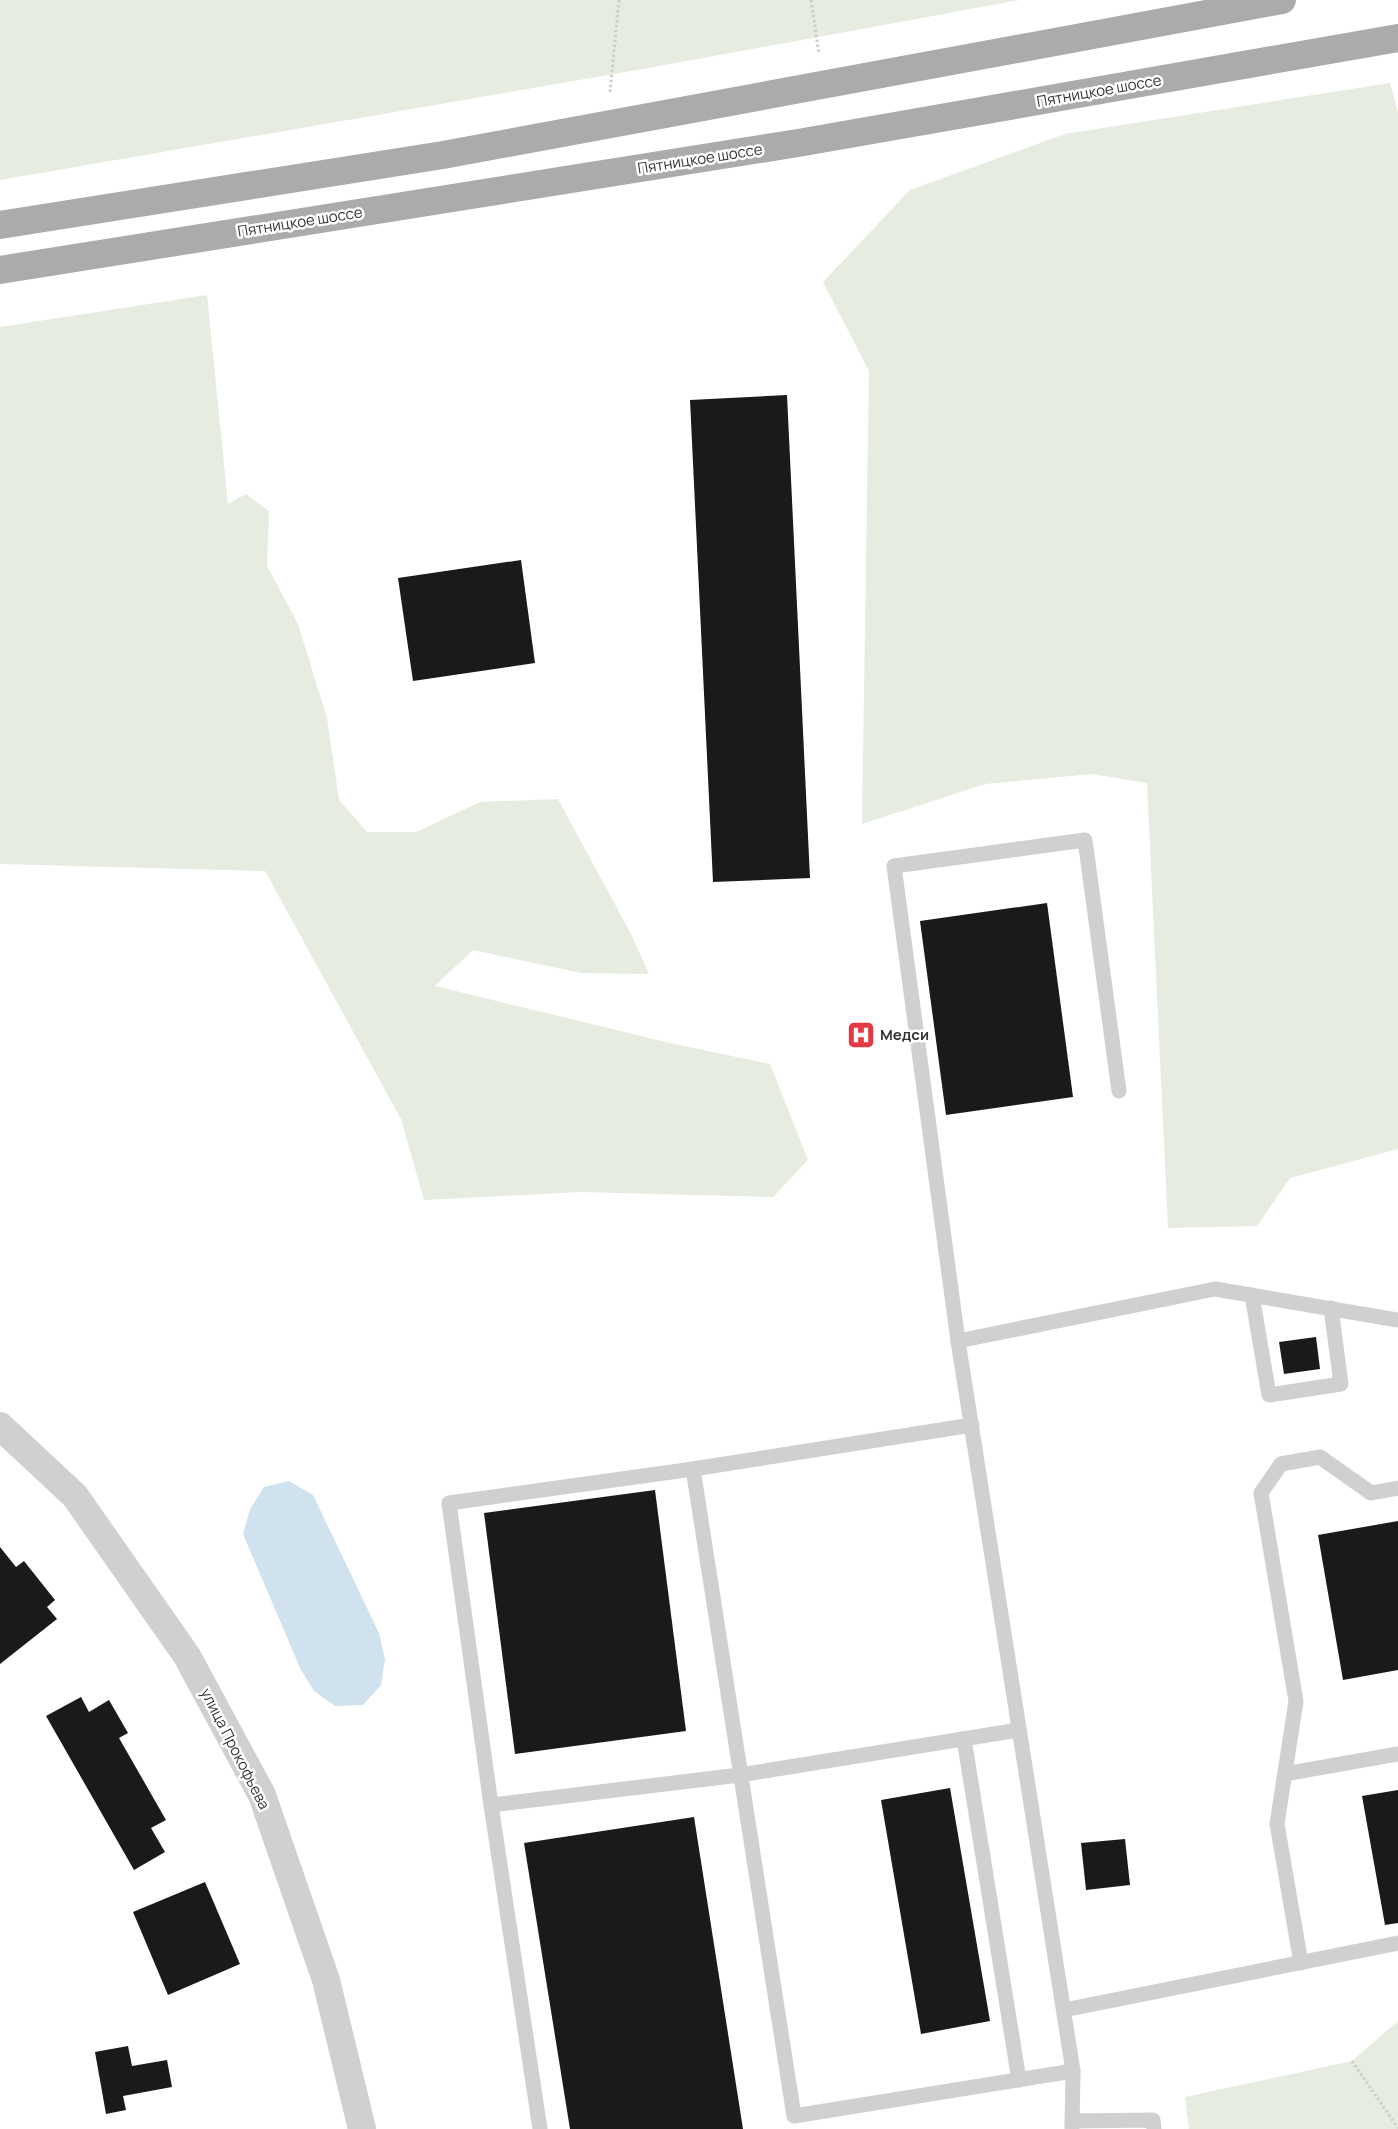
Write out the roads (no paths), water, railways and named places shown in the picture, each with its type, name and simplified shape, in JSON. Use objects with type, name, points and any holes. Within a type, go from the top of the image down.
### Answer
[{"type":"main road","points":[[0,225],[443,155],[1282,0]]},
{"type":"main road","name":"Пятницкое шоссе","points":[[0,270],[798,143],[1398,38]]},
{"type":"street","name":"улица Прокофьева","points":[[0,1426],[75,1496],[187,1656],[262,1795],[326,1980],[362,2129]]},
{"type":"lane","points":[[1119,1091],[1085,840],[894,866],[958,1341],[1073,2071],[1072,2125],[1153,2120],[1154,2129]]},
{"type":"lane","points":[[958,1341],[1215,1289],[1398,1320]]},
{"type":"lane","points":[[1252,1295],[1268,1395],[1341,1384],[1331,1308]]},
{"type":"lane","points":[[540,2129],[491,1805],[449,1503],[693,1469],[972,1425]]},
{"type":"lane","points":[[1301,1963],[1277,1824],[1296,1701],[1261,1493],[1281,1464],[1320,1457],[1371,1493],[1398,1488]]},
{"type":"lane","points":[[693,1469],[792,2122],[1073,2071]]},
{"type":"lane","points":[[491,1805],[740,1775],[1020,1730]]},
{"type":"lane","points":[[964,1739],[1019,2080]]},
{"type":"lane","points":[[1285,1774],[1398,1754]]},
{"type":"lane","points":[[1064,2010],[1398,1943]]},
{"type":"water","points":[[289,1481],[313,1495],[379,1633],[385,1659],[381,1685],[363,1705],[335,1706],[314,1691],[300,1668],[243,1534],[250,1509],[264,1487]]},
{"type":"place","name":"Медси","points":[[861,1035]]}]
